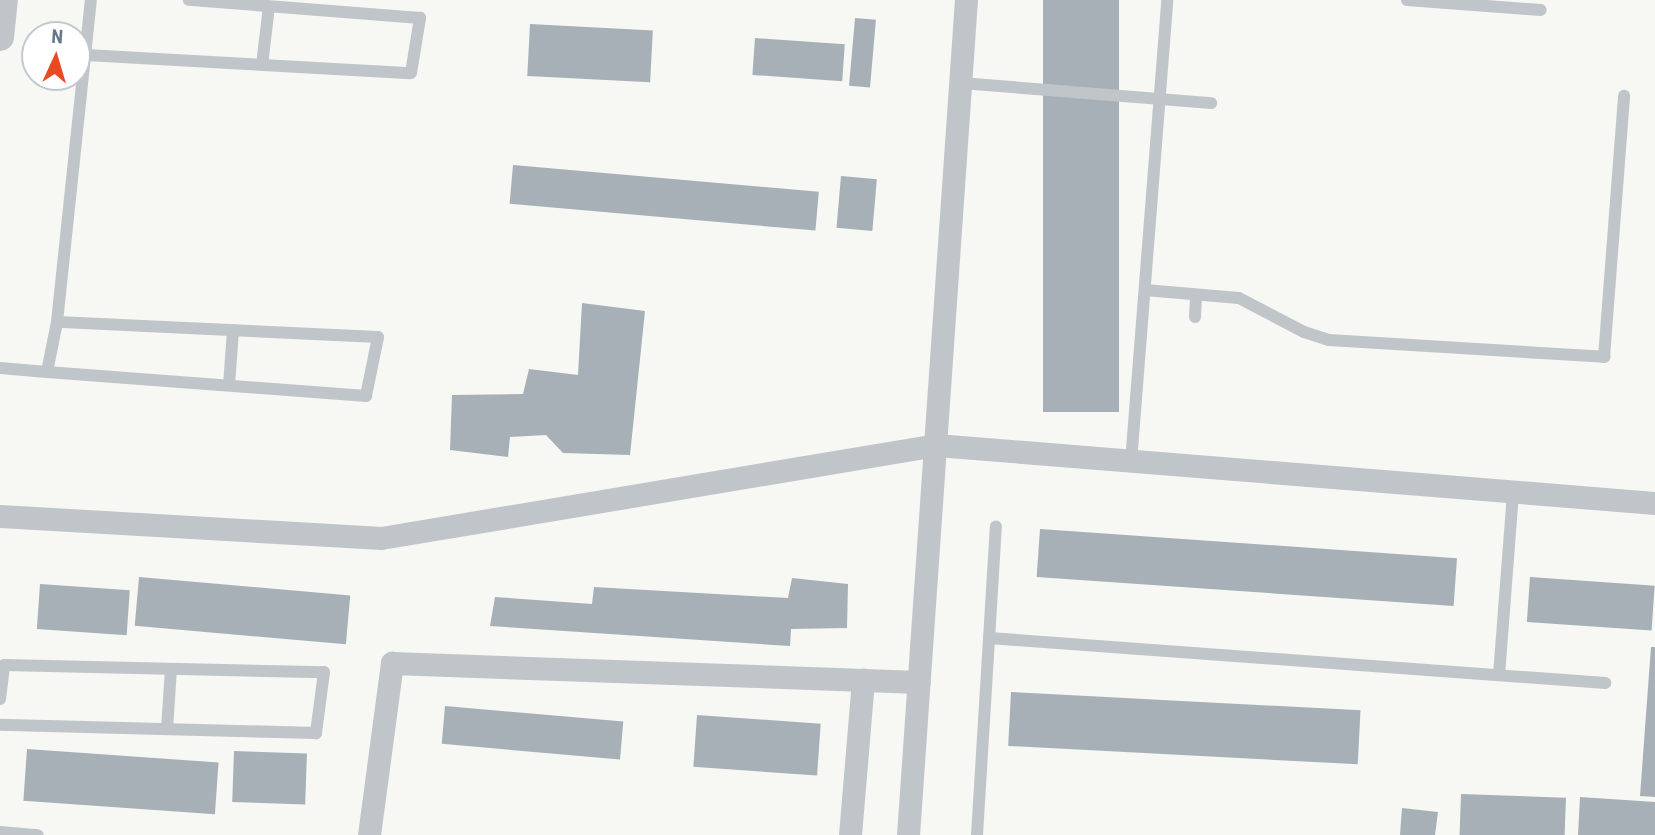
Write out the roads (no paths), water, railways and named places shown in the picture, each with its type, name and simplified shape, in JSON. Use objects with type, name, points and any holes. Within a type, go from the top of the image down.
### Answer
[{"type":"street","points":[[0,37],[4,0]]},
{"type":"street","points":[[908,835],[966,0]]},
{"type":"street","points":[[0,516],[381,538],[936,445],[1655,503]]},
{"type":"street","points":[[369,835],[392,663],[919,682]]},
{"type":"street","points":[[849,835],[863,680]]},
{"type":"lane","points":[[89,21],[91,0]]},
{"type":"lane","points":[[91,55],[411,73],[420,18],[189,0]]},
{"type":"lane","points":[[1131,462],[1167,0]]},
{"type":"lane","points":[[1406,0],[1541,10]]},
{"type":"lane","points":[[262,65],[269,6]]},
{"type":"lane","points":[[961,83],[1212,103]]},
{"type":"lane","points":[[47,372],[57,322],[82,91]]},
{"type":"lane","points":[[1145,290],[1239,298],[1329,340],[1604,357],[1624,96]]},
{"type":"lane","points":[[1195,317],[1196,295]]},
{"type":"lane","points":[[0,368],[366,396],[378,337],[57,322]]},
{"type":"lane","points":[[229,386],[233,330]]},
{"type":"lane","points":[[1499,675],[1513,492]]},
{"type":"lane","points":[[977,835],[996,527]]},
{"type":"lane","points":[[989,638],[1605,683]]},
{"type":"lane","points":[[0,699],[4,665],[324,672],[316,733],[0,725]]},
{"type":"lane","points":[[167,729],[171,669]]},
{"type":"lane","points":[[0,832],[38,835]]}]
